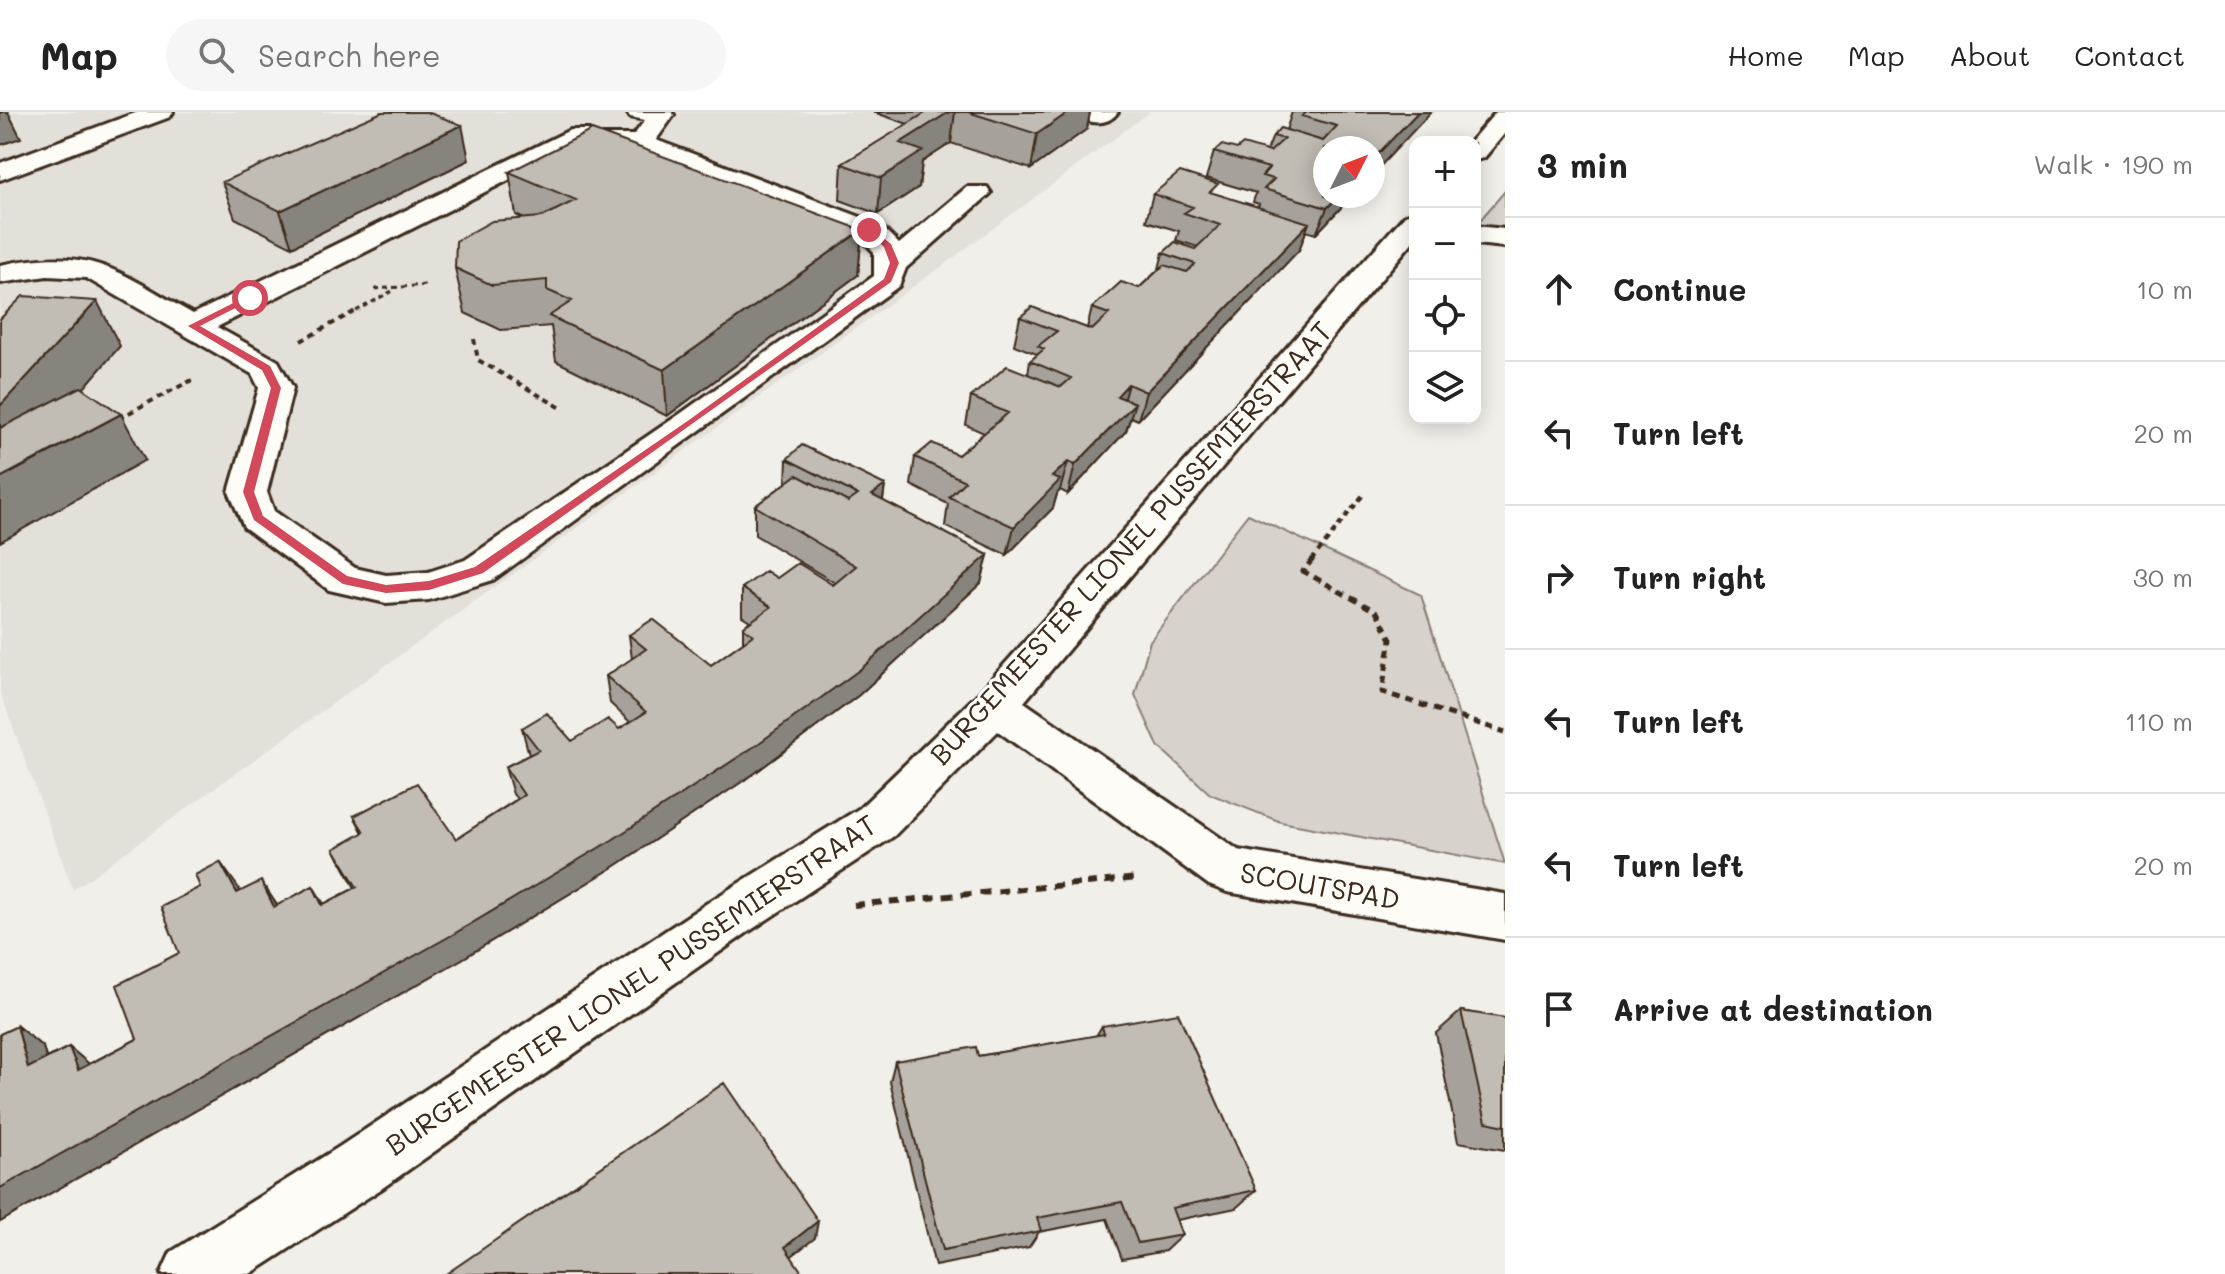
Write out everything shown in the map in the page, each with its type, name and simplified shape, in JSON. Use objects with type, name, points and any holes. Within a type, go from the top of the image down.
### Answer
[{"type":"street","points":[[0,172],[161,112]]},
{"type":"street","points":[[1088,112],[1100,116],[1106,112]]},
{"type":"street","points":[[1481,145],[1505,117]]},
{"type":"street","points":[[193,326],[587,125],[652,120],[869,230],[888,246],[894,263]]},
{"type":"street","points":[[0,274],[28,267],[64,265],[94,270],[266,368],[276,388],[248,492],[258,518],[343,580],[386,589],[429,586],[479,570],[680,431],[888,280],[894,263],[977,193]]},
{"type":"street","name":"BURGEMEESTER LIONEL PUSSEMIERSTRAAT","points":[[193,1274],[360,1168],[730,916],[877,822],[995,705],[1409,230]]},
{"type":"street","points":[[1481,236],[1505,238]]},
{"type":"street","name":"SCOUTSPAD","points":[[995,705],[1227,870],[1505,917]]},
{"type":"path","points":[[116,420],[251,359],[398,287]]},
{"type":"path","points":[[474,339],[478,360],[563,409]]},
{"type":"path","points":[[1363,495],[1303,571],[1377,612],[1391,639],[1382,692],[1505,732]]},
{"type":"path","points":[[838,906],[1227,870]]},
{"type":"shaded area","points":[[0,112],[1150,112],[938,269],[73,890],[0,692]]},
{"type":"shaded area","points":[[1505,191],[1505,229],[1481,227],[1481,219]]},
{"type":"shaded area","points":[[1248,514],[1421,595],[1505,864],[1281,822],[1210,794],[1158,746],[1135,695],[1150,641]]},
{"type":"building","points":[[382,112],[427,112],[462,125],[280,211],[222,182]]},
{"type":"building","points":[[927,112],[949,112],[900,143],[923,151],[881,178],[842,164]]},
{"type":"building","points":[[968,112],[1069,112],[1037,134]]},
{"type":"building","points":[[1307,112],[1418,112],[1385,146],[1385,136],[1328,136],[1337,126],[1302,116]]},
{"type":"building","points":[[1280,128],[1313,138],[1313,204],[1264,189],[1274,179],[1262,176],[1269,168],[1214,152],[1222,145],[1237,149],[1243,144],[1270,152],[1284,139],[1273,136]]},
{"type":"building","points":[[592,130],[862,230],[664,370],[549,316],[572,301],[547,290],[547,280],[492,285],[455,268],[456,241],[492,221],[542,217],[576,200],[509,172]]},
{"type":"building","points":[[1180,172],[1218,184],[1210,192],[1309,223],[1146,392],[1128,384],[1117,396],[1135,403],[1075,465],[1068,462],[1052,477],[1060,480],[1014,527],[949,497],[965,481],[915,457],[932,443],[958,455],[1008,413],[971,397],[1007,366],[1061,387],[1071,378],[1030,361],[1044,349],[1038,346],[1057,331],[1020,317],[1032,307],[1092,330],[1109,314],[1092,308],[1121,282],[1139,288],[1164,265],[1187,272],[1195,264],[1163,253],[1175,242],[1195,249],[1220,225],[1184,213],[1193,207],[1153,194]]},
{"type":"building","points":[[23,296],[97,301],[0,406],[0,319]]},
{"type":"building","points":[[81,387],[121,414],[0,478],[0,428]]},
{"type":"building","points":[[802,445],[885,485],[872,495],[988,555],[862,668],[755,746],[612,840],[452,935],[0,1188],[0,1034],[17,1026],[28,1068],[69,1047],[78,1070],[137,1039],[117,985],[179,953],[161,907],[200,887],[195,875],[220,862],[237,893],[261,881],[274,907],[313,886],[322,905],[357,887],[334,849],[364,832],[354,816],[417,783],[456,839],[524,795],[505,767],[539,750],[522,728],[547,713],[572,741],[608,719],[619,729],[646,712],[606,676],[646,649],[629,635],[653,619],[711,665],[753,635],[743,627],[771,607],[742,588],[766,571],[777,578],[798,563],[833,585],[856,566],[755,506],[797,475],[848,502],[858,495],[787,459]]},
{"type":"building","points":[[1461,1011],[1505,1018],[1505,1126],[1486,1122]]},
{"type":"building","points":[[1178,1013],[1256,1190],[1172,1208],[1182,1235],[1138,1243],[1122,1202],[1037,1218],[1041,1231],[943,1250],[895,1061],[976,1047],[978,1056],[1104,1034],[1102,1026]]},
{"type":"building","points":[[724,1083],[818,1221],[785,1247],[803,1274],[446,1274]]},
{"type":"route","points":[[250,298],[193,326],[266,368],[276,388],[248,492],[258,518],[343,580],[386,589],[429,586],[479,570],[692,422],[888,280],[894,263],[888,246],[869,230]]}]
